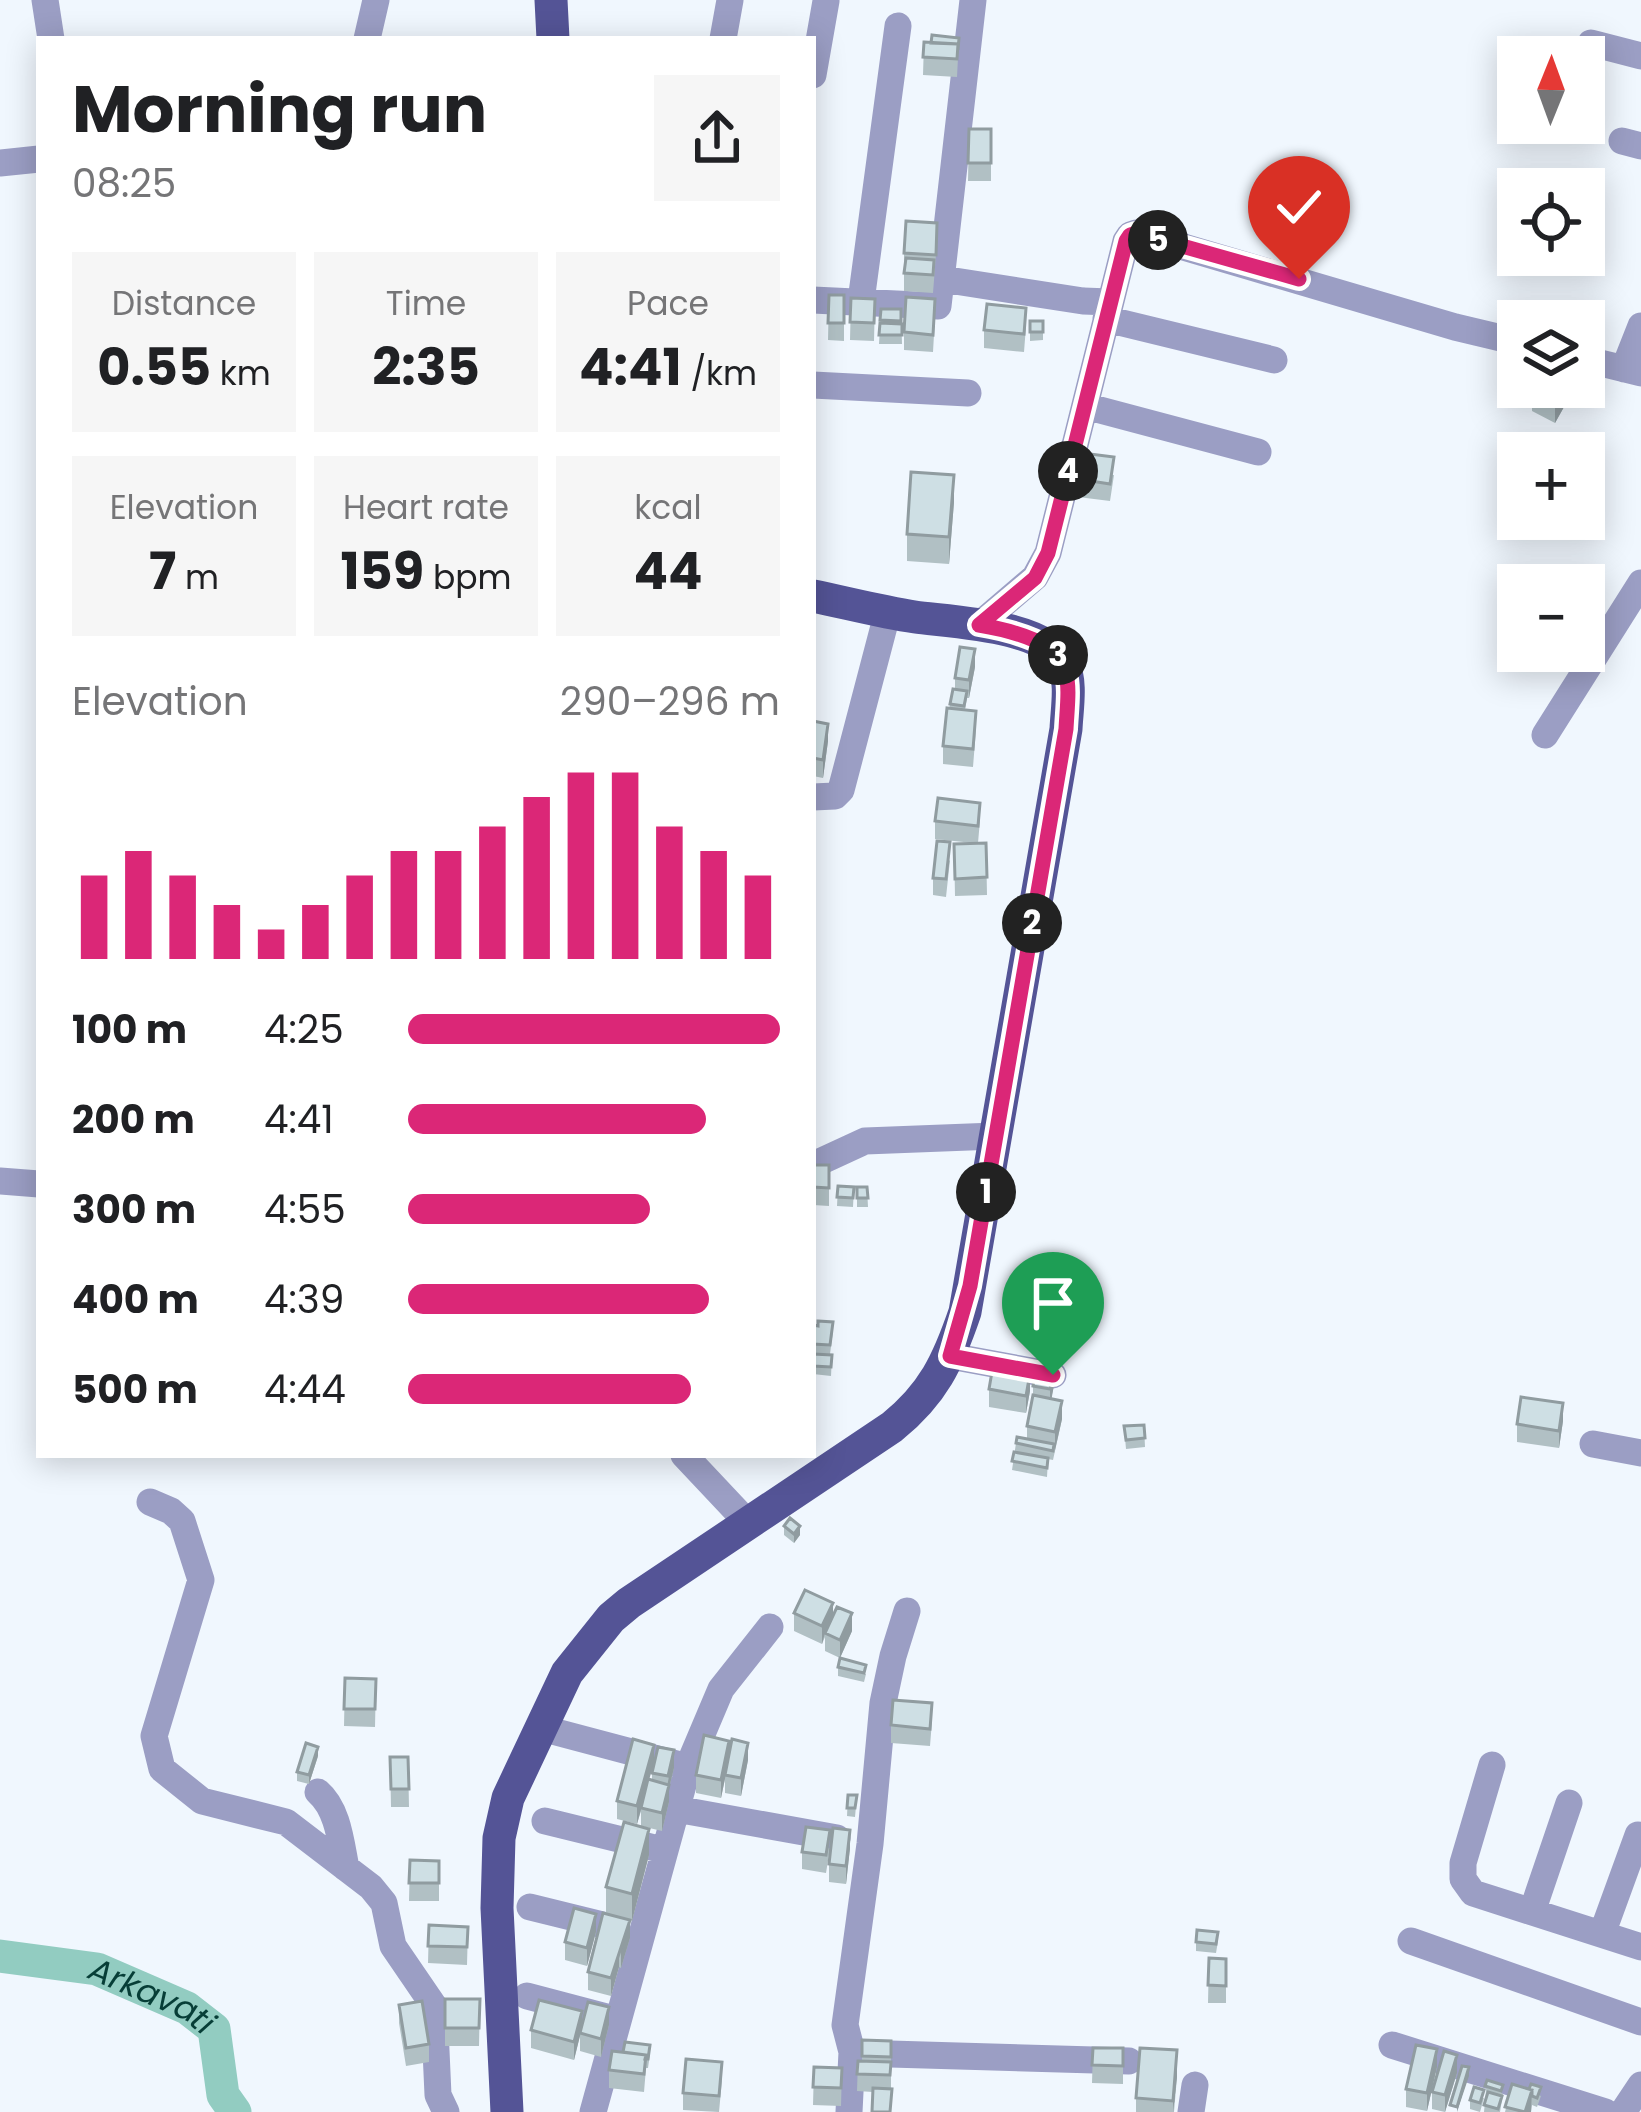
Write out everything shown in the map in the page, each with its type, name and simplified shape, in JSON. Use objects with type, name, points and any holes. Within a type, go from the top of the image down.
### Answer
[{"type":"main road","points":[[551,0],[553,36]]},
{"type":"main road","points":[[507,2112],[497,1908],[499,1838],[508,1798],[567,1673],[610,1618],[629,1603],[917,1407],[950,1356],[967,1300],[1066,729],[1064,665],[1053,649],[1004,628],[816,597]]},
{"type":"street","points":[[45,0],[51,36]]},
{"type":"street","points":[[369,36],[376,0]]},
{"type":"street","points":[[724,36],[730,0]]},
{"type":"street","points":[[816,300],[938,306],[973,0]]},
{"type":"street","points":[[816,58],[826,2]]},
{"type":"street","points":[[861,301],[898,26]]},
{"type":"street","points":[[1605,47],[1641,56]]},
{"type":"street","points":[[0,163],[36,159]]},
{"type":"street","points":[[979,625],[1035,578],[1048,553],[1130,235],[1497,337]]},
{"type":"street","points":[[942,279],[1083,301],[1274,360]]},
{"type":"street","points":[[1633,371],[1641,326]]},
{"type":"street","points":[[816,385],[968,393]]},
{"type":"street","points":[[1084,406],[1258,452]]},
{"type":"street","points":[[1545,735],[1641,584]]},
{"type":"street","points":[[816,797],[835,796],[841,790],[888,611]]},
{"type":"street","points":[[816,1164],[865,1141],[995,1136]]},
{"type":"street","points":[[0,1181],[36,1184]]},
{"type":"street","points":[[950,1356],[1053,1375]]},
{"type":"street","points":[[1593,1444],[1641,1453]]},
{"type":"street","points":[[687,1458],[748,1523]]},
{"type":"street","points":[[150,1502],[171,1510],[182,1521],[201,1580],[154,1736],[162,1769],[202,1801],[286,1822],[371,1887],[384,1903],[393,1946],[434,2006],[438,2095],[446,2112]]},
{"type":"street","points":[[850,2112],[852,2052],[845,2025],[884,1703],[907,1611]]},
{"type":"street","points":[[593,2112],[688,1767],[721,1689],[770,1627]]},
{"type":"street","points":[[541,1728],[688,1767]]},
{"type":"street","points":[[1492,1765],[1462,1863],[1463,1879],[1473,1893],[1641,1947]]},
{"type":"street","points":[[318,1792],[324,1795],[337,1825],[346,1868]]},
{"type":"street","points":[[1532,1912],[1569,1803]]},
{"type":"street","points":[[676,1809],[870,1844]]},
{"type":"street","points":[[545,1821],[665,1851]]},
{"type":"street","points":[[1602,1934],[1638,1835]]},
{"type":"street","points":[[530,1907],[642,1934]]},
{"type":"street","points":[[1412,1941],[1641,2022]]},
{"type":"street","points":[[527,1996],[618,2020]]},
{"type":"street","points":[[1392,2044],[1605,2112]]},
{"type":"street","points":[[852,2052],[1129,2061]]},
{"type":"street","points":[[1623,2112],[1641,2085]]},
{"type":"building","points":[[932,35],[959,38],[958,50],[958,44],[931,43]]},
{"type":"building","points":[[924,42],[958,44],[957,59],[923,57]]},
{"type":"building","points":[[969,129],[991,129],[991,163],[968,163]]},
{"type":"building","points":[[906,221],[937,223],[936,255],[904,253]]},
{"type":"building","points":[[906,258],[934,260],[933,275],[904,273]]},
{"type":"building","points":[[829,295],[844,295],[844,323],[828,323]]},
{"type":"building","points":[[906,297],[935,299],[933,335],[904,332]]},
{"type":"building","points":[[851,298],[875,299],[874,323],[850,322]]},
{"type":"building","points":[[987,304],[1026,308],[1024,334],[984,330]]},
{"type":"building","points":[[881,309],[901,309],[901,321],[880,320]]},
{"type":"building","points":[[1030,321],[1043,321],[1043,332],[1030,332]]},
{"type":"building","points":[[880,323],[902,324],[902,335],[879,335]]},
{"type":"building","points":[[1082,453],[1114,457],[1110,484],[1078,479]]},
{"type":"building","points":[[911,472],[954,475],[949,537],[907,534]]},
{"type":"building","points":[[960,647],[975,649],[969,680],[955,678]]},
{"type":"building","points":[[953,689],[967,691],[964,706],[950,704]]},
{"type":"building","points":[[947,708],[976,711],[973,749],[943,746]]},
{"type":"building","points":[[816,722],[828,724],[823,760],[816,759]]},
{"type":"building","points":[[938,798],[980,803],[978,826],[935,821]]},
{"type":"building","points":[[937,841],[950,842],[946,879],[933,878]]},
{"type":"building","points":[[986,843],[987,877],[955,879],[954,844]]},
{"type":"building","points":[[816,1165],[829,1165],[829,1188],[816,1187]]},
{"type":"building","points":[[838,1186],[854,1187],[853,1198],[837,1197]]},
{"type":"building","points":[[857,1187],[867,1187],[868,1198],[857,1198]]},
{"type":"building","points":[[818,1321],[833,1322],[830,1345],[816,1344]]},
{"type":"building","points":[[816,1354],[832,1355],[831,1367],[816,1366]]},
{"type":"building","points":[[1038,1359],[1055,1362],[1050,1389],[1033,1386]]},
{"type":"building","points":[[993,1366],[1030,1373],[1026,1396],[989,1389]]},
{"type":"building","points":[[1033,1395],[1062,1401],[1055,1432],[1027,1426]]},
{"type":"building","points":[[1521,1397],[1563,1403],[1559,1431],[1517,1424]]},
{"type":"building","points":[[1144,1425],[1145,1438],[1126,1440],[1124,1426]]},
{"type":"building","points":[[1017,1437],[1054,1444],[1053,1451],[1016,1443]]},
{"type":"building","points":[[1014,1452],[1048,1458],[1047,1468],[1012,1461]]},
{"type":"building","points":[[790,1518],[800,1526],[794,1534],[784,1526]]},
{"type":"building","points":[[805,1590],[833,1603],[822,1626],[794,1613]]},
{"type":"building","points":[[837,1607],[852,1613],[840,1640],[825,1633]]},
{"type":"building","points":[[840,1658],[866,1665],[864,1673],[838,1667]]},
{"type":"building","points":[[345,1678],[376,1679],[375,1709],[344,1709]]},
{"type":"building","points":[[893,1700],[932,1703],[930,1729],[891,1725]]},
{"type":"building","points":[[704,1735],[729,1741],[721,1780],[696,1775]]},
{"type":"building","points":[[633,1739],[654,1745],[637,1806],[617,1801]]},
{"type":"building","points":[[732,1739],[748,1743],[741,1778],[725,1775]]},
{"type":"building","points":[[306,1743],[318,1747],[309,1775],[297,1772]]},
{"type":"building","points":[[658,1747],[674,1750],[668,1776],[652,1773]]},
{"type":"building","points":[[390,1757],[408,1757],[409,1789],[391,1789]]},
{"type":"building","points":[[648,1779],[669,1785],[662,1813],[641,1808]]},
{"type":"building","points":[[848,1795],[857,1795],[855,1808],[847,1808]]},
{"type":"building","points":[[624,1822],[649,1829],[632,1894],[606,1887]]},
{"type":"building","points":[[806,1827],[830,1830],[826,1855],[802,1852]]},
{"type":"building","points":[[833,1828],[850,1830],[846,1866],[829,1864]]},
{"type":"building","points":[[410,1860],[439,1861],[439,1883],[409,1883]]},
{"type":"building","points":[[574,1908],[596,1914],[587,1948],[565,1942]]},
{"type":"building","points":[[603,1913],[630,1920],[611,1978],[588,1972]]},
{"type":"building","points":[[429,1925],[468,1927],[467,1947],[428,1946]]},
{"type":"building","points":[[1197,1930],[1218,1932],[1216,1944],[1196,1942]]},
{"type":"building","points":[[1209,1958],[1226,1959],[1226,1986],[1208,1985]]},
{"type":"building","points":[[445,1999],[480,1999],[479,2028],[445,2028]]},
{"type":"building","points":[[539,2000],[582,2011],[574,2042],[531,2030]]},
{"type":"building","points":[[422,2001],[429,2044],[406,2048],[399,2005]]},
{"type":"building","points":[[588,2002],[609,2007],[601,2039],[580,2033]]},
{"type":"building","points":[[862,2040],[891,2041],[891,2057],[862,2056]]},
{"type":"building","points":[[625,2042],[650,2045],[648,2059],[623,2052]]},
{"type":"building","points":[[1416,2045],[1437,2049],[1427,2093],[1406,2089]]},
{"type":"building","points":[[1093,2048],[1123,2048],[1123,2066],[1092,2065]]},
{"type":"building","points":[[1140,2048],[1177,2050],[1173,2101],[1136,2098]]},
{"type":"building","points":[[612,2051],[646,2055],[644,2074],[609,2070]]},
{"type":"building","points":[[1444,2051],[1457,2055],[1445,2095],[1432,2092]]},
{"type":"building","points":[[686,2059],[722,2062],[719,2096],[683,2093]]},
{"type":"building","points":[[858,2061],[891,2062],[890,2075],[857,2074]]},
{"type":"building","points":[[1462,2066],[1469,2067],[1457,2107],[1450,2105]]},
{"type":"building","points":[[814,2067],[842,2068],[841,2088],[813,2087]]},
{"type":"building","points":[[1487,2080],[1503,2085],[1501,2091],[1485,2086]]},
{"type":"building","points":[[1512,2084],[1532,2090],[1525,2112],[1505,2107]]},
{"type":"building","points":[[1531,2084],[1541,2087],[1537,2098],[1529,2089]]},
{"type":"building","points":[[1474,2087],[1484,2090],[1480,2103],[1470,2100]]},
{"type":"building","points":[[873,2088],[892,2089],[890,2112],[872,2112]]},
{"type":"building","points":[[1488,2092],[1502,2096],[1498,2109],[1484,2105]]},
{"type":"waterway","name":"Arkavati","points":[[0,1956],[97,1969],[187,2008],[214,2029],[223,2095],[235,2112]]},
{"type":"route","points":[[1053,1375],[950,1356],[970,1286],[1066,729],[1068,685],[1064,665],[1053,649],[1004,628],[979,625],[1035,578],[1048,553],[1130,235],[1299,279]]}]
